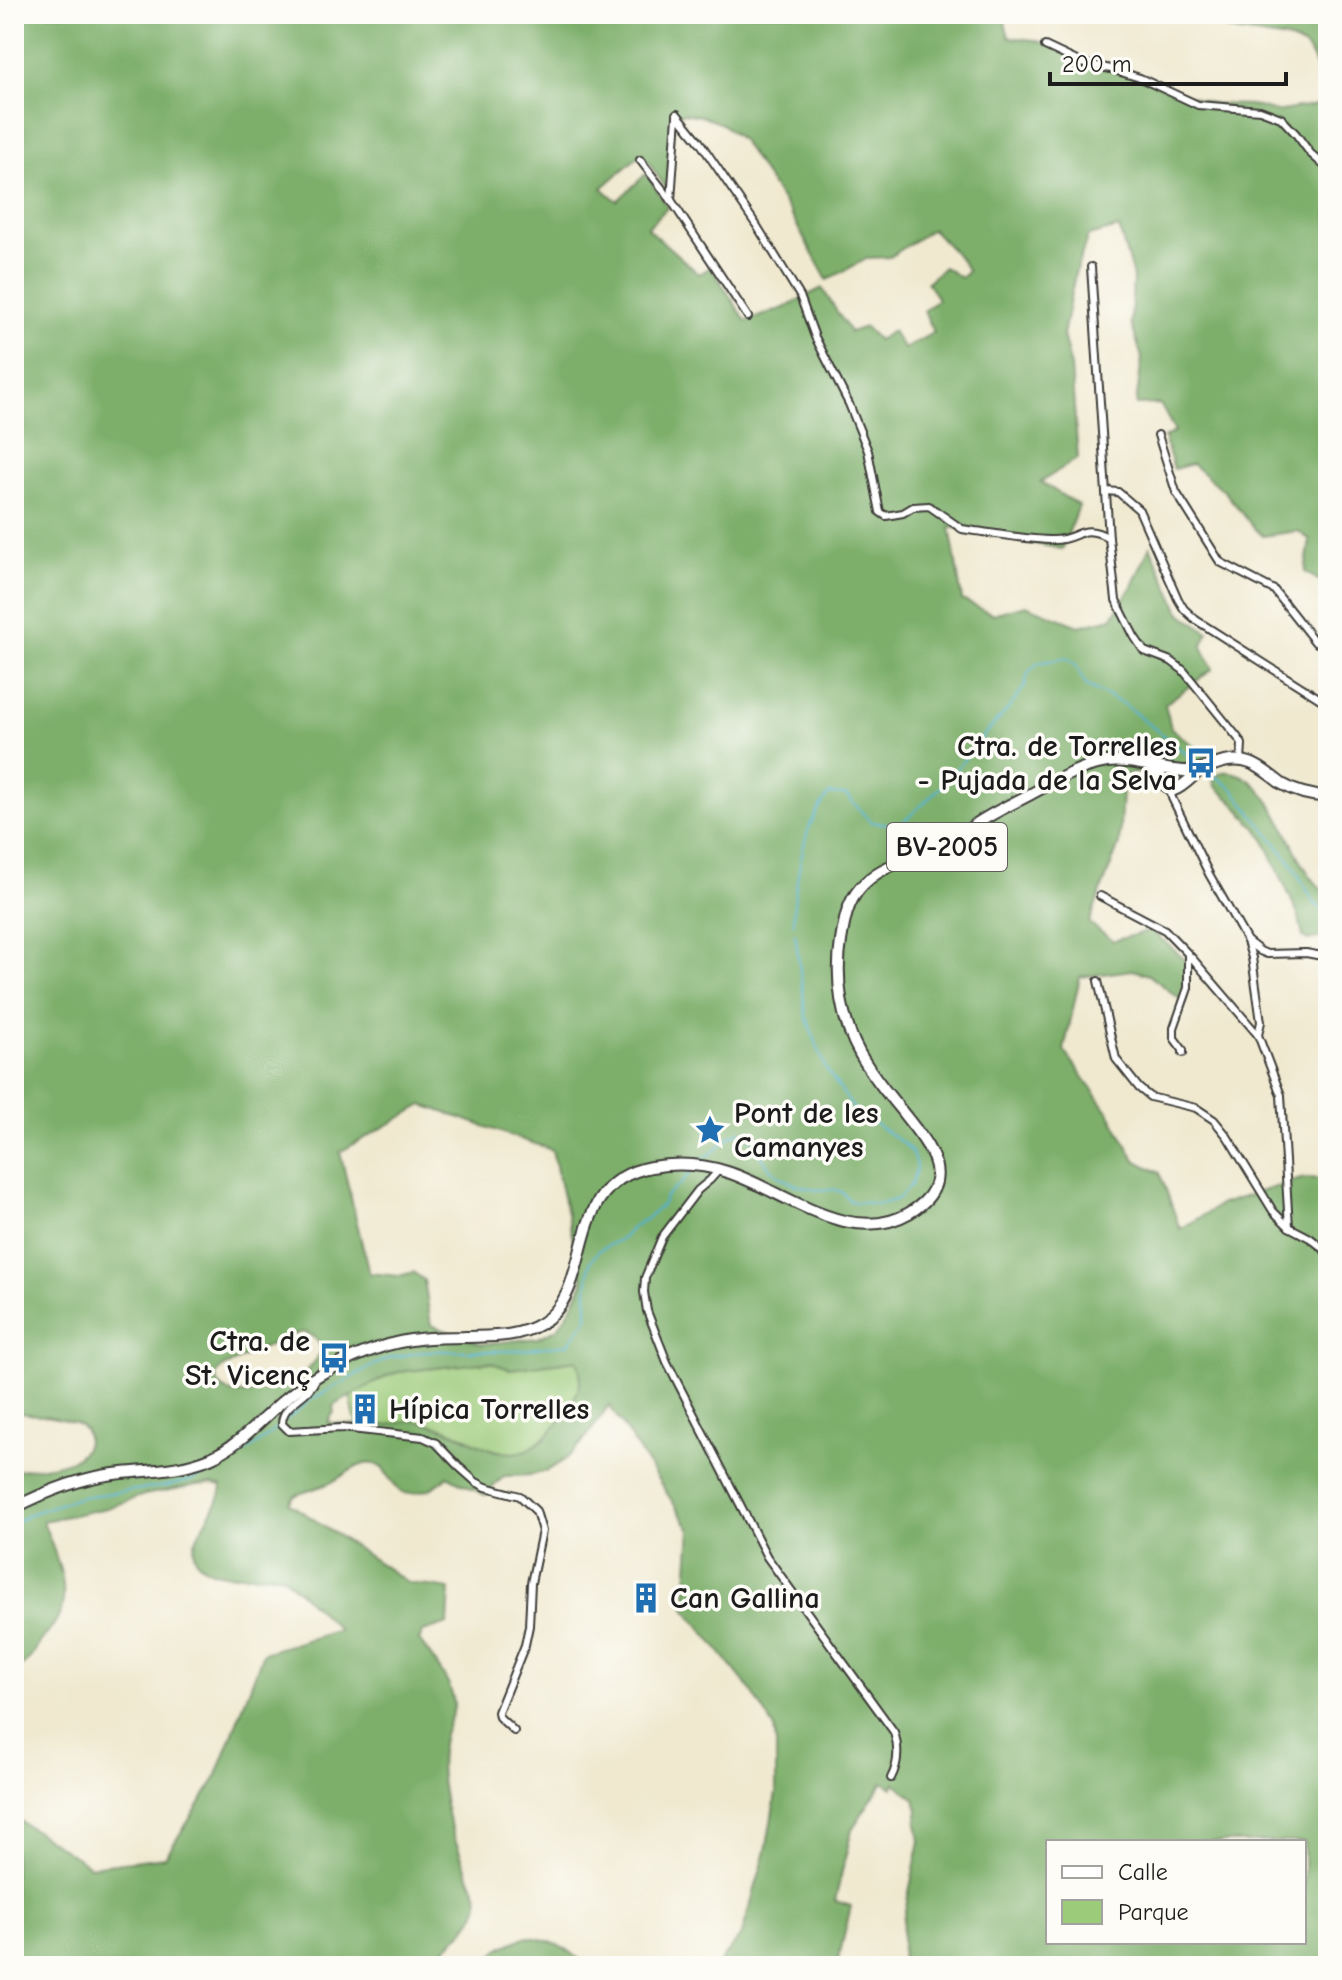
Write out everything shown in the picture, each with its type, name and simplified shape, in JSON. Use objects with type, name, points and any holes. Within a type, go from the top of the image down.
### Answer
[{"type":"main road","name":"BV-2005","points":[[14,1508],[92,1478],[179,1468],[216,1455],[248,1434],[285,1399],[316,1377],[372,1350],[398,1342],[506,1335],[525,1332],[541,1324],[555,1312],[566,1295],[588,1222],[600,1200],[623,1178],[640,1170],[686,1165],[719,1170],[844,1221],[887,1222],[907,1214],[930,1193],[936,1168],[928,1144],[858,1050],[843,1012],[838,966],[843,925],[852,898],[876,873],[899,862],[940,851],[988,817],[1075,772],[1108,762],[1175,770],[1203,768],[1227,760],[1241,761]]},
{"type":"main road","points":[[1241,761],[1253,764],[1297,792],[1328,797]]},
{"type":"main road","points":[[1151,767],[1166,784]]},
{"type":"main road","name":"BV-2005","points":[[1166,784],[1177,790],[1203,768]]},
{"type":"main road","points":[[1166,784],[1166,773],[1175,770],[1184,776],[1184,783]]},
{"type":"street","points":[[1045,46],[1081,63],[1140,78],[1198,105],[1260,110],[1281,118],[1328,169]]},
{"type":"street","points":[[671,200],[677,114],[757,226],[800,296],[815,337],[849,404],[868,451],[880,512],[886,516],[903,513],[913,507],[929,506],[962,529],[1058,540],[1095,531],[1109,538]]},
{"type":"street","points":[[640,160],[671,200],[748,317]]},
{"type":"street","points":[[1091,267],[1116,600],[1144,651],[1171,661],[1183,670],[1238,738],[1242,744],[1241,761]]},
{"type":"street","points":[[1158,435],[1176,492],[1220,562],[1274,590],[1315,642],[1328,648]]},
{"type":"street","points":[[1106,491],[1118,492],[1139,510],[1184,609],[1196,620],[1328,704]]},
{"type":"street","points":[[1166,784],[1209,874],[1247,941],[1261,1022],[1258,1035]]},
{"type":"street","points":[[1100,896],[1165,930],[1258,1035],[1281,1095],[1289,1227]]},
{"type":"street","points":[[1247,941],[1267,954],[1306,953],[1328,959]]},
{"type":"street","points":[[1183,1053],[1174,1038],[1174,1028],[1188,988],[1188,954]]},
{"type":"street","points":[[1098,981],[1116,1059],[1139,1088],[1150,1097],[1196,1108],[1214,1120],[1273,1211],[1289,1227],[1324,1249],[1328,1257]]},
{"type":"street","points":[[719,1170],[698,1190],[662,1237],[645,1278],[647,1311],[667,1362],[767,1557],[894,1732],[898,1754],[891,1778]]},
{"type":"street","points":[[316,1377],[310,1391],[287,1409],[283,1424],[289,1431],[331,1428],[423,1437],[436,1443],[476,1482],[525,1499],[539,1517],[542,1531],[531,1583],[529,1626],[525,1645],[498,1712],[499,1717],[514,1731]]},
{"type":"green space","points":[[14,14],[1008,14],[1004,18],[1009,37],[1053,45],[1084,60],[1125,69],[1214,104],[1252,105],[1276,112],[1320,104],[1319,80],[1308,51],[1287,39],[1230,30],[1194,14],[1328,14],[1328,586],[1305,572],[1310,540],[1298,531],[1263,536],[1225,492],[1192,464],[1174,469],[1164,438],[1175,431],[1160,404],[1136,405],[1142,358],[1131,323],[1133,277],[1119,228],[1088,236],[1075,274],[1063,335],[1071,367],[1078,458],[1041,482],[1079,506],[1062,549],[950,527],[962,600],[992,614],[1026,605],[1079,626],[1112,618],[1132,586],[1150,546],[1180,612],[1208,632],[1202,647],[1213,669],[1165,704],[1171,728],[1210,759],[1123,775],[1119,844],[1089,923],[1113,941],[1151,930],[1189,963],[1185,1003],[1149,975],[1132,970],[1080,977],[1064,1050],[1110,1114],[1135,1160],[1160,1173],[1180,1229],[1222,1204],[1304,1178],[1328,1179],[1328,1966],[901,1966],[903,1920],[920,1841],[918,1811],[915,1799],[895,1783],[892,1788],[883,1782],[852,1829],[835,1901],[851,1906],[837,1966],[717,1966],[742,1934],[766,1851],[776,1793],[774,1727],[752,1692],[685,1608],[691,1530],[609,1405],[587,1437],[560,1464],[536,1474],[504,1476],[485,1495],[447,1476],[427,1490],[402,1493],[382,1468],[369,1463],[330,1483],[294,1496],[289,1503],[409,1583],[450,1589],[448,1624],[423,1632],[419,1640],[441,1671],[453,1697],[453,1712],[442,1744],[442,1784],[452,1829],[479,1900],[473,1918],[449,1945],[425,1966],[14,1966],[14,1817],[90,1866],[165,1857],[215,1780],[263,1653],[339,1630],[283,1576],[227,1574],[202,1566],[195,1557],[194,1546],[222,1486],[197,1485],[43,1521],[60,1569],[62,1606],[58,1618],[29,1659],[14,1669],[14,1472],[70,1460],[85,1448],[87,1439],[79,1425],[14,1412]],"holes":[[[683,113],[722,124],[742,141],[789,211],[827,280],[868,258],[890,257],[932,229],[968,271],[961,278],[944,267],[927,282],[938,299],[924,311],[934,332],[904,349],[892,331],[878,340],[865,327],[850,332],[822,288],[784,308],[746,321],[711,267],[699,274],[647,228],[668,207],[646,174],[617,201],[602,188],[642,153],[668,191],[674,117]],[[423,1105],[552,1150],[583,1282],[558,1328],[538,1338],[482,1344],[431,1325],[424,1280],[413,1272],[399,1276],[369,1273],[340,1152]],[[303,1332],[316,1340],[321,1353],[298,1377],[250,1394],[227,1391],[220,1385],[215,1375],[223,1367]],[[577,1360],[580,1369],[576,1396],[563,1416],[545,1439],[527,1450],[510,1453],[492,1449],[434,1425],[412,1421],[388,1425],[328,1422],[334,1412],[333,1406],[399,1372],[489,1362],[510,1369]]]},
{"type":"green space","points":[[1222,772],[1237,774],[1250,781],[1272,806],[1306,870],[1328,895],[1328,936],[1308,940],[1303,937],[1299,917],[1265,841],[1232,801],[1215,786],[1213,779]]},
{"type":"green space","points":[[578,1360],[579,1389],[566,1414],[545,1438],[521,1452],[510,1454],[423,1423],[356,1423],[350,1396],[399,1372],[489,1362],[510,1369]]},
{"type":"green space","points":[[525,1937],[559,1946],[587,1966],[481,1966],[501,1948]]},
{"type":"waterway","points":[[794,924],[796,890],[806,837],[829,794],[846,795],[871,822],[900,825],[942,786],[1010,707],[1025,686],[1028,673],[1038,663],[1066,658],[1075,664],[1086,685],[1125,705],[1199,764]]},
{"type":"waterway","points":[[1211,773],[1233,789],[1290,861],[1316,905],[1328,911]]},
{"type":"waterway","points":[[699,1162],[741,1131],[750,1138],[768,1166],[796,1185],[816,1190],[832,1189],[842,1192],[850,1201],[881,1204],[898,1199],[911,1185],[916,1166],[912,1152],[853,1108],[825,1067],[806,1016],[795,933]]},
{"type":"waterway","points":[[14,1523],[35,1512],[81,1497],[192,1480],[221,1467],[259,1443],[309,1401],[389,1358],[428,1351],[514,1351],[568,1344],[587,1319],[590,1262],[599,1250],[623,1238],[663,1204],[665,1197],[682,1183],[692,1169]]},
{"type":"place","name":"Ctra. de Torrelles - Pujada de la Selva","points":[[1201,763]]},
{"type":"place","name":"Pont de les Camanyes","points":[[710,1130]]},
{"type":"place","name":"Ctra. de St. Vicenç","points":[[334,1358]]},
{"type":"place","name":"Hípica Torrelles","points":[[365,1409]]},
{"type":"place","name":"Can Gallina","points":[[646,1598]]}]
